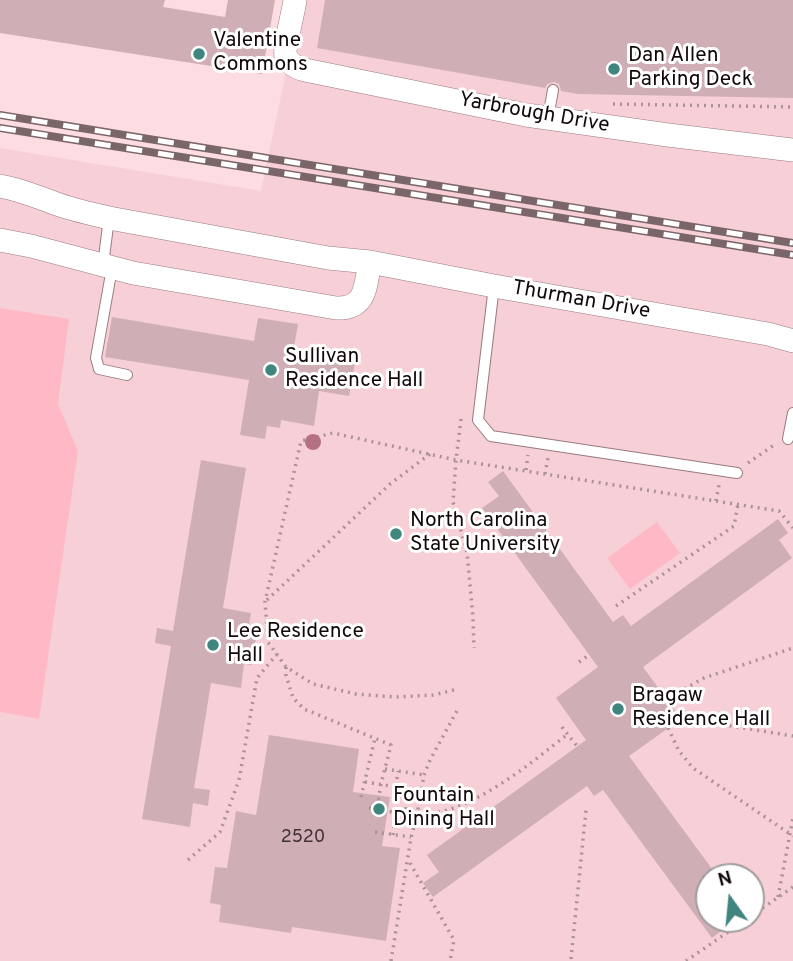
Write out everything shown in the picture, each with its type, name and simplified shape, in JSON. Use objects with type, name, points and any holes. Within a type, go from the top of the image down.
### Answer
[{"type":"street","name":"Yarbrough Drive","points":[[295,0],[285,53],[290,62],[305,70],[548,118],[793,150]]},
{"type":"street","name":"Thurman Drive","points":[[0,186],[110,218],[328,258],[369,262],[768,334],[793,341]]},
{"type":"street","points":[[0,240],[147,275],[343,308],[354,306],[360,300],[369,262]]},
{"type":"lane","points":[[548,118],[553,90]]},
{"type":"lane","points":[[110,218],[108,267],[96,358],[99,369],[127,375]]},
{"type":"lane","points":[[494,286],[478,420],[491,436],[737,473]]},
{"type":"lane","points":[[789,439],[793,413]]},
{"type":"path","points":[[612,104],[793,107]]},
{"type":"path","points":[[461,420],[453,502],[467,552],[474,648]]},
{"type":"path","points":[[454,690],[433,695],[395,697],[356,694],[313,684],[286,667],[268,642],[265,602],[301,441],[333,433],[456,460],[779,510],[793,528]]},
{"type":"path","points":[[737,473],[754,458],[777,443],[789,439]]},
{"type":"path","points":[[265,602],[390,484],[432,453]]},
{"type":"path","points":[[616,606],[734,526],[738,504]]},
{"type":"path","points":[[666,699],[704,678],[793,648]]},
{"type":"path","points":[[188,860],[219,832],[239,779],[257,678],[276,654]]},
{"type":"path","points":[[579,662],[589,655]]},
{"type":"path","points":[[286,667],[293,698],[304,709],[391,745],[377,809]]},
{"type":"path","points":[[391,961],[424,775],[458,709]]},
{"type":"path","points":[[681,719],[793,736]]},
{"type":"path","points":[[562,726],[577,746]]},
{"type":"path","points":[[668,728],[679,751],[694,768],[791,835]]},
{"type":"path","points":[[369,808],[417,815],[458,807],[527,766],[568,734]]},
{"type":"path","points":[[361,797],[375,738]]},
{"type":"path","points":[[385,769],[424,775]]},
{"type":"path","points":[[396,787],[398,771]]},
{"type":"path","points":[[365,782],[409,789],[405,813]]},
{"type":"path","points":[[571,960],[586,810]]},
{"type":"path","points":[[393,835],[396,812]]},
{"type":"path","points":[[778,897],[793,818]]},
{"type":"path","points":[[375,832],[411,838]]},
{"type":"path","points":[[409,861],[454,940],[450,961]]},
{"type":"path","points":[[765,906],[793,887]]},
{"type":"path","points":[[686,961],[727,933]]},
{"type":"shaded area","name":"North Carolina State University","points":[[301,0],[793,0],[793,961],[0,961],[0,148],[261,191]]},
{"type":"shaded area","points":[[0,308],[69,319],[58,404],[78,451],[39,719],[0,712]]},
{"type":"shaded area","points":[[657,522],[680,553],[630,589],[607,558]]},
{"type":"building","name":"Valentine Commons","points":[[0,0],[165,0],[163,7],[225,17],[228,0],[275,0],[262,74],[0,33]]},
{"type":"building","name":"Dan Allen Parking Deck","points":[[325,0],[793,0],[793,98],[578,94],[561,91],[559,84],[554,82],[547,84],[545,88],[317,48]]},
{"type":"building","name":"Sullivan Residence Hall","points":[[112,317],[254,341],[258,318],[298,324],[294,347],[356,357],[349,396],[319,391],[314,426],[281,420],[280,428],[267,426],[265,439],[240,435],[249,380],[105,357]]},
{"type":"building","name":"Lee Residence Hall","points":[[201,460],[246,468],[223,608],[251,613],[247,636],[256,638],[252,665],[244,664],[241,688],[211,683],[194,788],[210,790],[208,806],[193,803],[190,827],[142,819],[171,646],[155,643],[157,628],[173,631]]},
{"type":"building","name":"Bragaw Residence Hall","points":[[503,471],[613,622],[623,615],[631,626],[778,519],[788,533],[779,540],[792,558],[643,667],[681,719],[629,756],[708,863],[695,863],[695,915],[603,790],[594,796],[587,786],[433,897],[423,883],[439,872],[427,855],[586,740],[556,698],[598,667],[482,508],[499,496],[488,482]]},
{"type":"building","name":"Fountain Dining Hall","points":[[269,735],[359,749],[353,792],[390,797],[382,846],[400,848],[386,941],[292,927],[291,933],[219,922],[221,905],[210,903],[215,867],[227,868],[236,811],[256,815]]},
{"type":"railway","points":[[0,115],[793,243]]},
{"type":"railway","points":[[0,128],[793,255]]},
{"type":"place","name":"Valentine Commons","points":[[199,54]]},
{"type":"place","name":"Dan Allen Parking Deck","points":[[614,69]]},
{"type":"place","name":"Sullivan Residence Hall","points":[[271,370]]},
{"type":"place","name":"North Carolina State University","points":[[396,534]]},
{"type":"place","name":"Lee Residence Hall","points":[[213,645]]},
{"type":"place","name":"Bragaw Residence Hall","points":[[618,709]]},
{"type":"place","name":"Fountain Dining Hall","points":[[379,809]]}]
